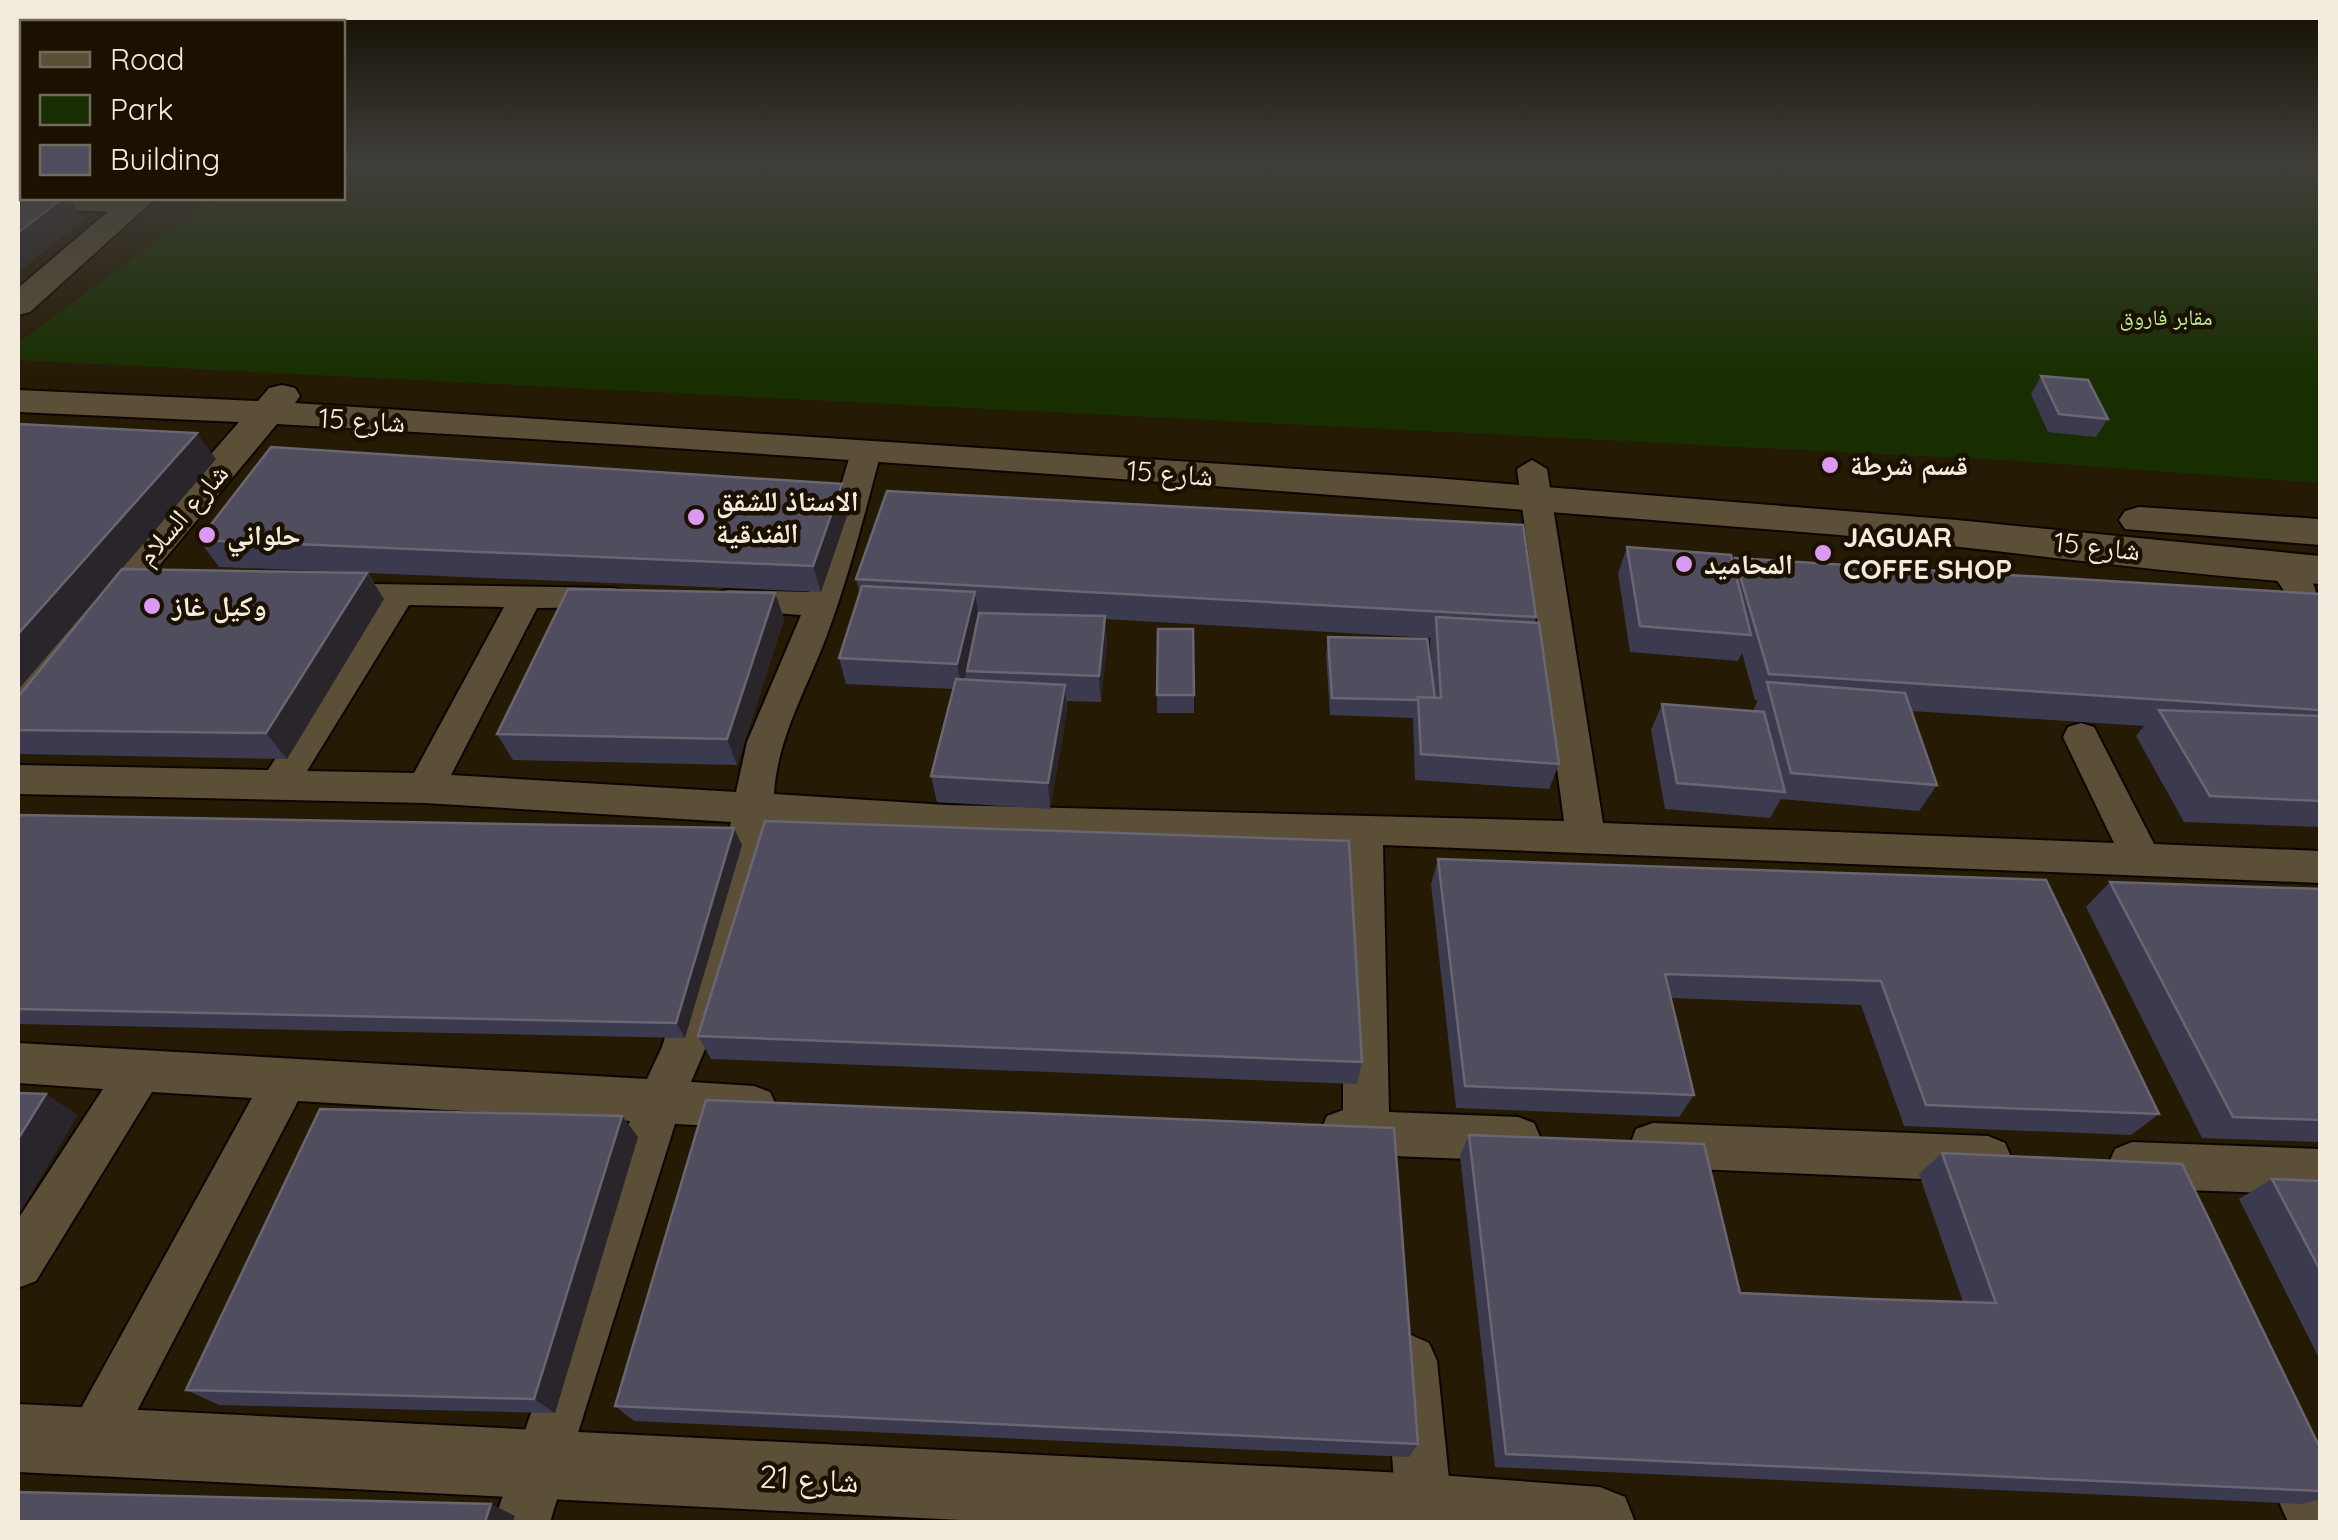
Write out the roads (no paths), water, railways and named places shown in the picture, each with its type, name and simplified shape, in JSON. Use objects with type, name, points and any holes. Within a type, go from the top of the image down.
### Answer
[{"type":"street","points":[[18,305],[98,235]]},
{"type":"street","name":"شارع 15","points":[[23,377],[866,452],[1534,484],[2320,532]]},
{"type":"street","name":"شارع 15","points":[[278,399],[935,424],[1534,484],[2302,568]]},
{"type":"street","name":"شارع السلام","points":[[18,704],[146,580],[278,399]]},
{"type":"street","points":[[532,1494],[659,1103],[684,1046],[754,810],[754,782],[764,740],[821,604],[846,533],[866,452]]},
{"type":"street","points":[[1534,484],[1586,840]]},
{"type":"street","points":[[2302,568],[2320,618]]},
{"type":"street","points":[[301,589],[398,595],[644,599]]},
{"type":"street","points":[[280,784],[398,595]]},
{"type":"street","points":[[425,788],[526,596]]},
{"type":"street","points":[[703,601],[821,604]]},
{"type":"street","points":[[2080,737],[2141,857]]},
{"type":"street","points":[[18,779],[425,788],[946,820],[1363,829],[2320,867]]},
{"type":"street","points":[[1363,829],[1384,1147]]},
{"type":"street","points":[[2004,852],[2028,903]]},
{"type":"street","points":[[18,1064],[141,1068],[796,1109]]},
{"type":"street","points":[[18,1263],[141,1068]]},
{"type":"street","points":[[93,1440],[286,1079]]},
{"type":"street","points":[[1307,1131],[1384,1147],[1552,1141]]},
{"type":"street","points":[[1612,1143],[2031,1160]]},
{"type":"street","points":[[2091,1163],[2143,1148],[2320,1172]]},
{"type":"street","points":[[2143,1148],[2176,1219]]},
{"type":"street","points":[[1407,1312],[1424,1509]]},
{"type":"street","points":[[2267,1416],[2316,1522]]},
{"type":"street","name":"شارع 21","points":[[18,1438],[93,1440],[532,1494],[1424,1509],[1600,1522]]},
{"type":"place","name":"قسم شرطة","points":[[1830,465]]},
{"type":"place","name":"الاستاذ للشقق الفندقية","points":[[696,517]]},
{"type":"place","name":"حلواني","points":[[207,535]]},
{"type":"place","name":"JAGUAR COFFE SHOP","points":[[1823,553]]},
{"type":"place","name":"المحاميد","points":[[1684,564]]},
{"type":"place","name":"وكيل غاز","points":[[152,606]]},
{"type":"park label","name":"مقابر فاروق","points":[[2166,317]]}]
